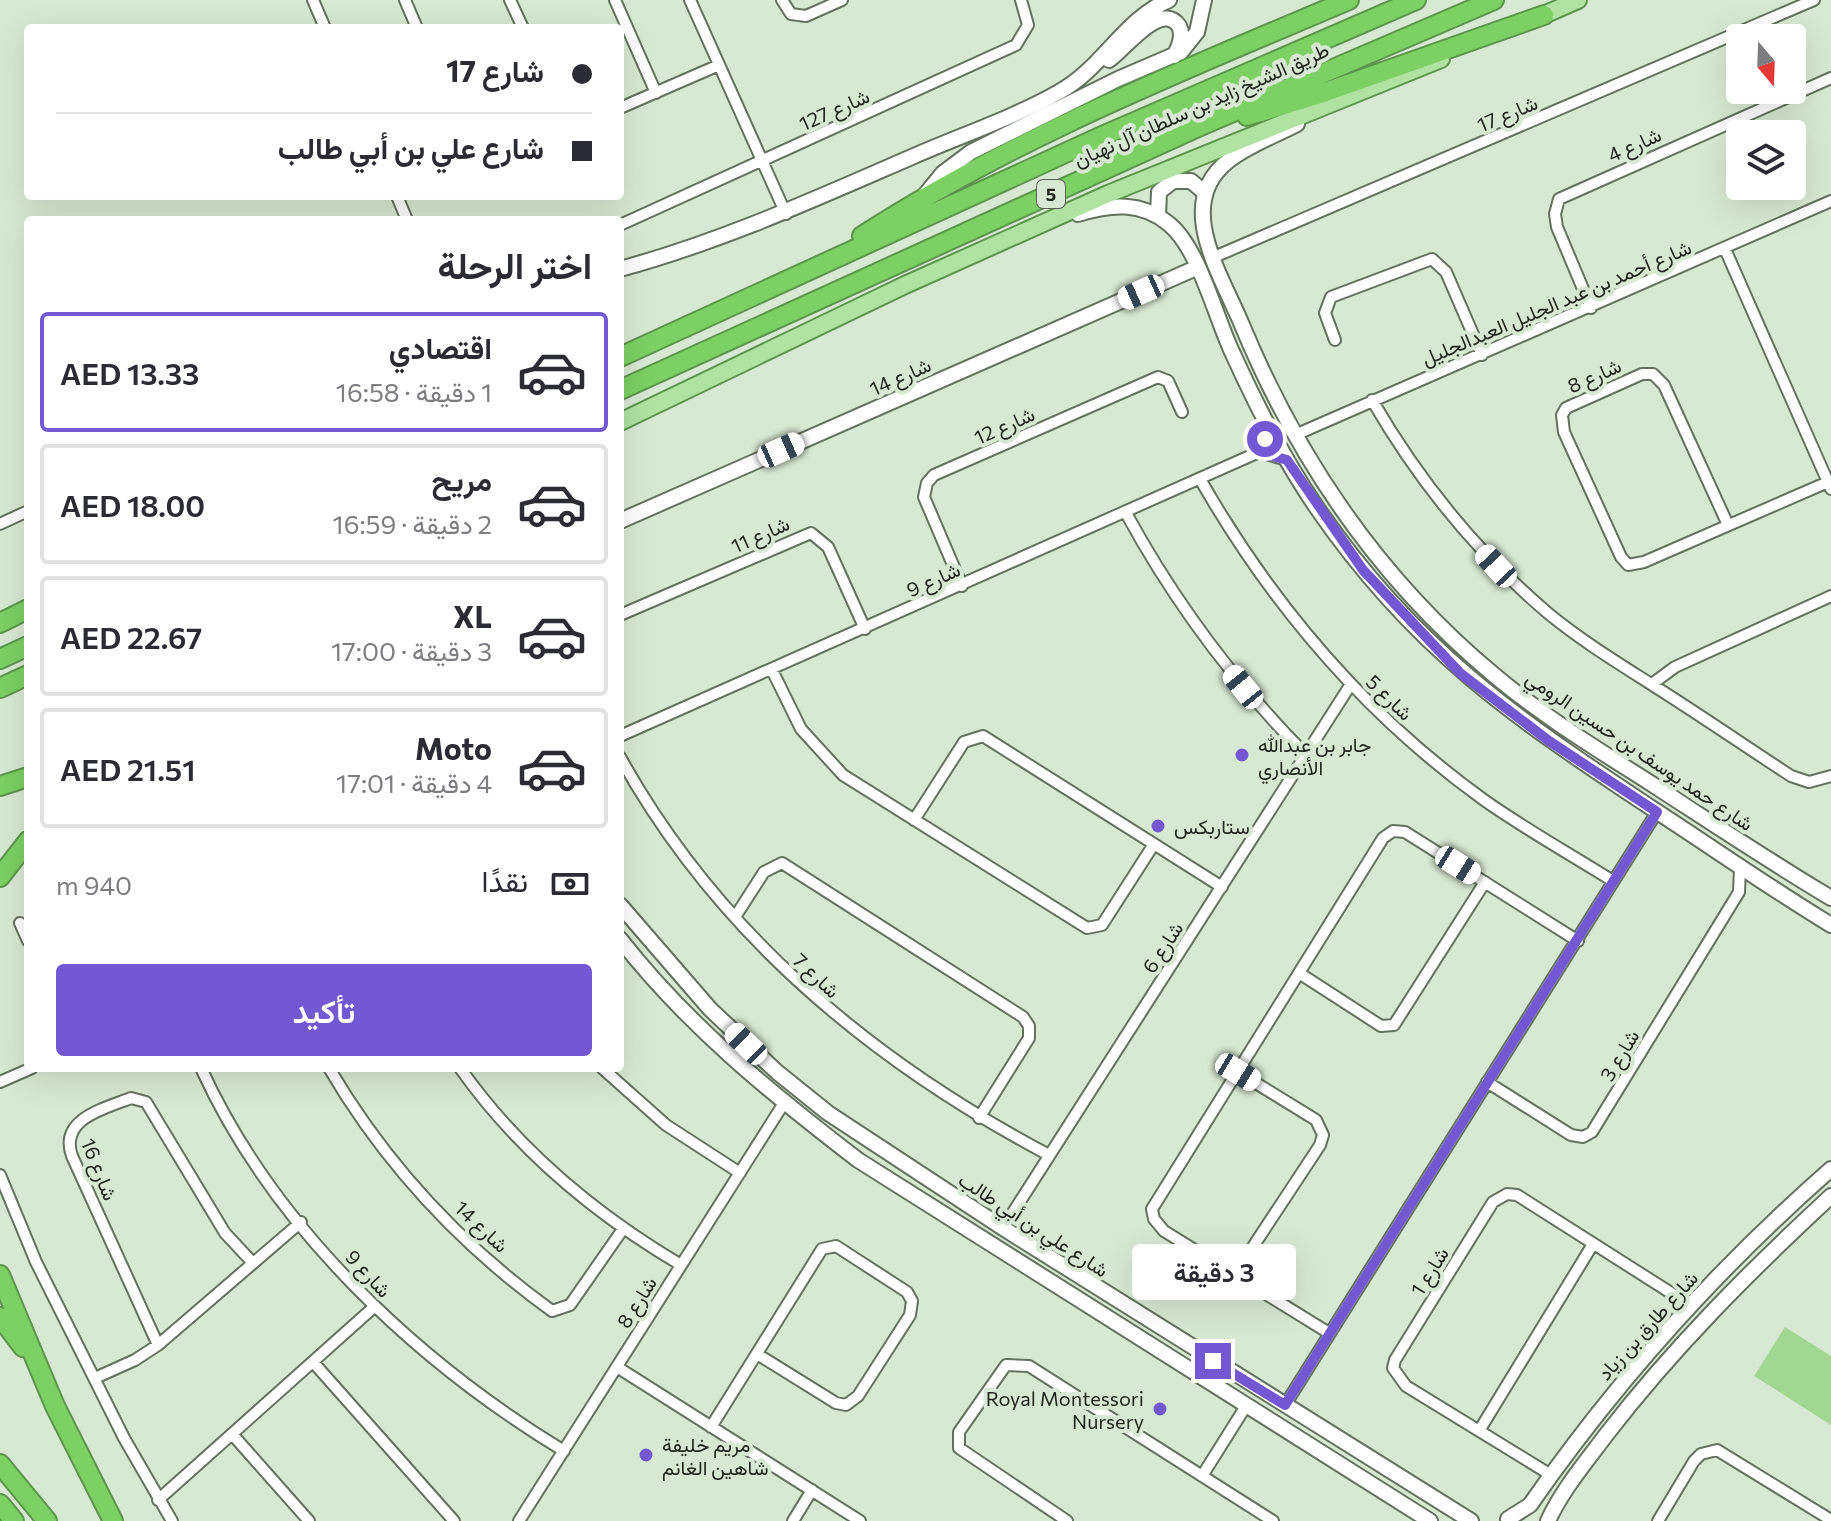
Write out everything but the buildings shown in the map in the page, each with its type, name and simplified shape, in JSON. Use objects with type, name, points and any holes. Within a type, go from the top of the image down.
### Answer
[{"type":"highway","name":"5","points":[[814,268],[923,198],[1088,111],[1349,0]]},
{"type":"highway","name":"طريق الشيخ زايد بن سلطان آل نهيان","points":[[624,355],[1100,137],[1416,0]]},
{"type":"highway","name":"طريق الشيخ زايد بن سلطان آل نهيان","points":[[624,388],[1198,127],[1494,0]]},
{"type":"highway","points":[[1198,127],[1291,104],[1544,15]]},
{"type":"highway","points":[[624,395],[673,364]]},
{"type":"highway","points":[[0,610],[24,601]]},
{"type":"highway","points":[[0,623],[24,611]]},
{"type":"highway","points":[[0,659],[24,648]]},
{"type":"highway","points":[[0,688],[24,677]]},
{"type":"highway","points":[[0,786],[24,778]]},
{"type":"highway","points":[[0,877],[24,846]]},
{"type":"highway","points":[[0,1275],[55,1406]]},
{"type":"highway","points":[[0,1317],[24,1348],[113,1521]]},
{"type":"highway","points":[[0,1464],[47,1521]]},
{"type":"highway","points":[[0,1504],[14,1521]]},
{"type":"main road","points":[[624,420],[891,292],[1047,223],[1239,140],[1347,100],[1578,0]]},
{"type":"street","points":[[313,0],[323,24]]},
{"type":"street","points":[[405,0],[415,24]]},
{"type":"street","points":[[510,0],[521,24]]},
{"type":"street","points":[[615,0],[656,93]]},
{"type":"street","points":[[690,0],[786,214]]},
{"type":"street","points":[[782,0],[791,14],[802,17],[842,0]]},
{"type":"street","name":"شارع 127","points":[[624,223],[1016,45],[1028,25],[1021,0]]},
{"type":"street","points":[[1088,73],[1138,17],[1169,0]]},
{"type":"street","points":[[923,198],[943,173],[971,152],[1118,79],[1174,57],[1197,32],[1204,0]]},
{"type":"street","name":"شارع 17","points":[[1214,257],[1814,0]]},
{"type":"street","points":[[624,268],[701,245],[786,214],[1035,105],[1117,54],[1156,17],[1171,18],[1180,27],[1181,40],[1174,57]]},
{"type":"street","points":[[624,106],[719,65]]},
{"type":"street","name":"شارع 4","points":[[1591,308],[1557,227],[1555,214],[1559,199],[1831,78]]},
{"type":"street","points":[[1047,223],[1114,206],[1132,207],[1158,216],[1159,192],[1173,181],[1191,181],[1205,193],[1216,172],[1230,159],[1347,100]]},
{"type":"street","name":"شارع حمد يوسف بن حسين الرومي","points":[[1205,193],[1201,223],[1251,347],[1295,435],[1325,486],[1369,546],[1441,626],[1551,719],[1824,889],[1831,898]]},
{"type":"street","name":"شارع أحمد بن عبد الجليل العبدالجليل","points":[[1295,435],[1831,201]]},
{"type":"street","name":"شارع حمد يوسف بن حسين الرومي","points":[[1158,216],[1180,236],[1287,460],[1363,570],[1426,640],[1539,734],[1762,883],[1831,925]]},
{"type":"street","points":[[1725,249],[1829,485]]},
{"type":"street","points":[[1335,340],[1325,313],[1331,297],[1432,259],[1446,272],[1482,355]]},
{"type":"street","name":"شارع 14","points":[[624,519],[1196,268]]},
{"type":"street","name":"شارع 8","points":[[1728,525],[1664,385],[1656,376],[1642,374],[1566,408],[1562,415],[1564,432],[1626,564],[1644,562],[1829,485]]},
{"type":"street","name":"شارع 12","points":[[962,586],[924,497],[927,483],[934,475],[1158,377],[1168,381],[1182,412]]},
{"type":"street","points":[[1372,400],[1420,477],[1496,566],[1551,616],[1610,659],[1791,776],[1809,782],[1831,776]]},
{"type":"street","points":[[1268,425],[1259,452],[1287,460]]},
{"type":"street","name":"شارع 9","points":[[624,734],[1259,452]]},
{"type":"street","name":"شارع 5","points":[[1200,479],[1226,524],[1284,608],[1351,684],[1403,734],[1484,799],[1613,881]]},
{"type":"street","points":[[0,524],[24,513]]},
{"type":"street","points":[[1126,513],[1165,581],[1210,646],[1306,755]]},
{"type":"street","name":"شارع 11","points":[[624,613],[811,533],[828,547],[865,629]]},
{"type":"street","points":[[1652,684],[1675,667],[1831,596]]},
{"type":"street","points":[[1426,640],[1437,634],[1441,626]]},
{"type":"street","points":[[1444,658],[1449,648],[1460,644]]},
{"type":"street","points":[[772,670],[793,716],[819,751],[856,784],[1093,930],[1102,925],[1154,844]]},
{"type":"street","name":"شارع 6","points":[[1003,1228],[1351,684]]},
{"type":"street","points":[[914,820],[964,742],[983,736],[1222,887]]},
{"type":"street","name":"شارع 7","points":[[624,763],[668,833],[735,917],[838,1018],[906,1071],[979,1118],[1049,1155]]},
{"type":"street","points":[[1285,1405],[1657,812]]},
{"type":"street","points":[[1329,1333],[1160,1228],[1152,1209],[1299,973],[1389,833],[1405,832],[1578,941]]},
{"type":"street","points":[[735,917],[764,872],[782,863],[1023,1017],[1029,1026],[1029,1038],[979,1118]]},
{"type":"street","name":"شارع 3","points":[[1487,1082],[1571,1135],[1589,1134],[1739,892],[1740,868]]},
{"type":"street","points":[[1299,973],[1381,1026],[1392,1026],[1485,882]]},
{"type":"street","points":[[1739,892],[1762,883]]},
{"type":"street","name":"شارع علي بن أبي طالب","points":[[624,910],[658,953],[710,1009],[777,1072],[828,1113],[1003,1228],[1285,1405],[1452,1517],[1471,1521]]},
{"type":"street","points":[[20,923],[24,932]]},
{"type":"street","name":"شارع علي بن أبي طالب","points":[[624,944],[694,1021],[784,1103],[858,1160],[1430,1521]]},
{"type":"street","points":[[642,965],[654,962],[658,953]]},
{"type":"street","points":[[694,1021],[697,1009],[710,1009]]},
{"type":"street","points":[[0,1082],[24,1072]]},
{"type":"street","name":"شارع 9","points":[[203,1072],[233,1128],[301,1222],[374,1307],[469,1389],[564,1451]]},
{"type":"street","name":"شارع 14","points":[[332,1072],[370,1132],[429,1203],[482,1256],[552,1311],[570,1305],[623,1229]]},
{"type":"street","points":[[463,1072],[497,1116],[544,1165],[623,1229],[681,1265]]},
{"type":"street","points":[[606,1072],[666,1125],[740,1173]]},
{"type":"street","points":[[1235,1274],[1320,1145],[1323,1135],[1316,1120],[1238,1072]]},
{"type":"street","name":"شارع 16","points":[[158,1345],[72,1156],[68,1142],[74,1125],[131,1098],[146,1102],[225,1233],[253,1263]]},
{"type":"street","name":"شارع 8","points":[[519,1521],[784,1103]]},
{"type":"street","name":"شارع طارق بن زياد","points":[[1509,1520],[1524,1511],[1631,1369],[1690,1305],[1831,1169]]},
{"type":"street","points":[[0,1175],[36,1262],[158,1500],[172,1521]]},
{"type":"street","name":"شارع 1","points":[[1551,1475],[1402,1383],[1395,1373],[1395,1360],[1496,1199],[1517,1195],[1690,1305]]},
{"type":"street","name":"شارع طارق بن زياد","points":[[1548,1521],[1626,1409],[1648,1383],[1733,1289],[1831,1196]]},
{"type":"street","points":[[95,1378],[135,1360],[158,1345],[301,1222]]},
{"type":"street","points":[[1479,1431],[1593,1244]]},
{"type":"street","points":[[711,1427],[817,1254],[828,1245],[836,1246],[907,1292],[912,1301],[910,1315],[858,1396],[846,1405],[836,1403],[757,1354]]},
{"type":"street","points":[[158,1500],[374,1307]]},
{"type":"street","points":[[1120,1326],[1131,1319],[1132,1309]]},
{"type":"street","points":[[1141,1340],[1146,1326],[1156,1325]]},
{"type":"street","points":[[313,1362],[454,1521]]},
{"type":"street","points":[[1067,1521],[959,1448],[959,1432],[1006,1365],[1029,1366],[1273,1521]]},
{"type":"street","points":[[617,1367],[860,1521]]},
{"type":"street","points":[[1631,1369],[1632,1383],[1641,1386],[1648,1383]]},
{"type":"street","points":[[1610,1395],[1624,1394],[1628,1401],[1626,1409]]},
{"type":"street","points":[[1202,1476],[1246,1406]]},
{"type":"street","points":[[232,1434],[309,1521]]},
{"type":"street","points":[[1658,1521],[1694,1461],[1701,1454],[1717,1450],[1831,1520]]},
{"type":"street","points":[[793,1521],[812,1490]]},
{"type":"green space","points":[[1785,1327],[1831,1356],[1831,1425],[1754,1376]]},
{"type":"place","name":"جابر بن عبدالله الأنصاري","points":[[1242,755]]},
{"type":"place","name":"ستاربكس","points":[[1158,826]]},
{"type":"place","name":"Royal Montessori Nursery","points":[[1160,1409]]},
{"type":"place","name":"مريم خليفة شاهين الغانم","points":[[646,1455]]},
{"type":"route","points":[[1213,1361],[1285,1405],[1657,812],[1534,731],[1446,660],[1363,570],[1316,507],[1287,460],[1259,452],[1265,439]]}]
